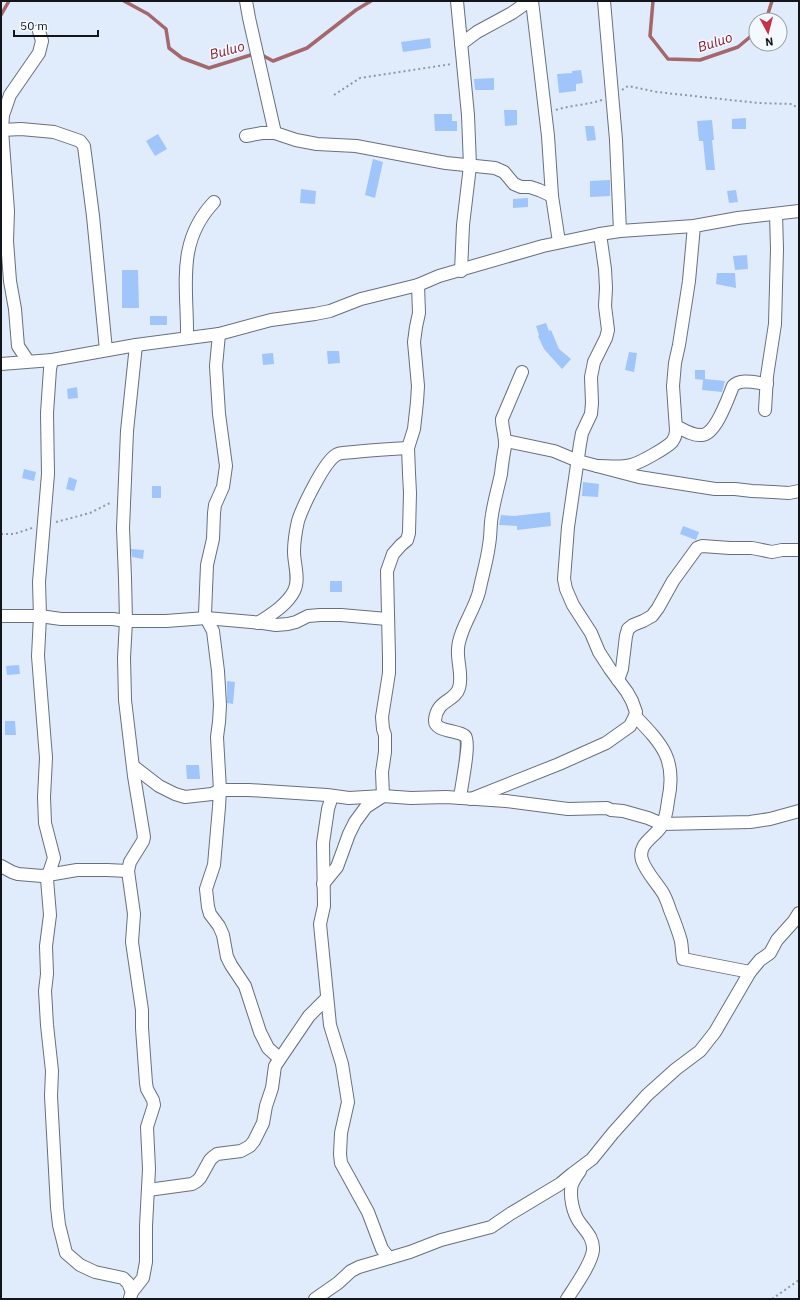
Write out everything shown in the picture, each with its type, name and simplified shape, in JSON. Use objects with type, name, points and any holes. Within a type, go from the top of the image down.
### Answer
[{"type":"street","points":[[246,1],[275,133]]},
{"type":"street","points":[[457,1],[468,115],[470,166],[463,225],[461,271]]},
{"type":"street","points":[[461,44],[477,32],[531,1],[546,113],[552,196],[559,242]]},
{"type":"street","points":[[604,1],[616,140],[620,231]]},
{"type":"street","points":[[28,361],[18,346],[15,309],[10,281],[8,211],[2,130],[3,115],[10,95],[39,54],[42,40],[38,31]]},
{"type":"street","points":[[2,130],[21,129],[54,132],[80,141],[84,146],[93,216],[106,350]]},
{"type":"street","points":[[246,136],[262,133],[275,133],[302,142],[356,146],[418,158],[470,166],[495,168],[504,172],[514,184],[521,187],[539,190],[552,196]]},
{"type":"street","points":[[187,338],[185,287],[187,256],[191,238],[199,221],[214,202]]},
{"type":"street","points":[[1,364],[52,360],[136,345],[219,334],[271,320],[315,314],[418,285],[439,276],[559,242],[600,234],[620,231],[694,226],[732,219],[799,211]]},
{"type":"street","points":[[765,410],[775,324],[777,249],[776,214]]},
{"type":"street","points":[[597,466],[630,466],[645,459],[672,441],[676,436],[673,386],[675,363],[690,282],[694,226]]},
{"type":"street","points":[[600,234],[605,269],[605,306],[608,330],[606,338],[594,362],[591,377],[592,402],[590,414],[582,433],[569,520],[564,579],[566,590],[571,601],[591,633],[599,652],[627,692],[632,701],[636,716],[654,735],[664,749],[670,764],[672,780],[662,824],[657,832],[647,840],[642,850],[642,859],[650,876],[664,894],[681,942],[683,959],[750,972]]},
{"type":"street","points":[[1,266],[10,281]]},
{"type":"street","points":[[382,796],[382,772],[385,747],[382,717],[389,673],[386,571],[393,554],[407,540],[409,533],[410,493],[408,448],[414,429],[418,402],[414,342],[419,313],[418,285]]},
{"type":"street","points":[[219,334],[216,366],[219,414],[226,466],[223,487],[215,505],[213,539],[208,565],[206,618],[213,630],[218,671],[220,705],[216,737],[220,790],[214,865],[206,889],[208,908],[210,914],[220,926],[227,957],[245,986],[260,1032],[268,1048],[279,1058]]},
{"type":"street","points":[[132,1295],[143,1278],[146,1262],[149,1151],[147,1127],[154,1105],[146,1083],[142,1010],[132,942],[134,914],[128,871],[130,862],[144,837],[125,700],[124,658],[126,622],[122,528],[128,431],[136,345]]},
{"type":"street","points":[[52,360],[47,414],[48,474],[45,525],[39,582],[40,616],[38,656],[46,758],[44,797],[45,824],[54,858],[47,882],[50,915],[46,946],[47,965],[45,1005],[52,1071],[51,1096],[57,1207],[62,1241],[66,1253],[80,1265],[95,1272],[123,1278],[128,1284],[132,1295]]},
{"type":"street","points":[[466,799],[467,740],[464,735],[437,726],[435,724],[435,720],[438,709],[443,703],[454,696],[459,689],[460,680],[458,649],[462,634],[477,598],[490,544],[491,516],[506,441],[502,426],[502,419],[522,372]]},
{"type":"street","points":[[676,426],[695,435],[703,436],[708,434],[714,426],[733,386],[742,382],[767,384]]},
{"type":"street","points":[[506,441],[554,451],[578,461],[639,477],[697,487],[789,493],[799,491]]},
{"type":"street","points":[[258,623],[279,608],[295,590],[297,579],[295,545],[298,522],[310,493],[330,460],[336,455],[342,453],[408,448]]},
{"type":"street","points":[[618,680],[622,669],[628,629],[652,616],[673,581],[697,548],[702,546],[752,548],[772,552],[782,550],[799,550]]},
{"type":"street","points":[[1,616],[40,616],[61,619],[113,619],[126,622],[206,618],[276,625],[288,624],[308,616],[320,615],[341,615],[387,619]]},
{"type":"street","points":[[466,799],[559,764],[606,743],[630,726],[636,716]]},
{"type":"street","points":[[133,766],[155,783],[180,796],[193,797],[212,794],[220,790],[249,790],[349,798],[382,796],[411,798],[446,797],[506,801],[568,809],[608,808],[611,810],[623,811],[648,818],[662,824],[750,822],[770,819],[799,811]]},
{"type":"street","points":[[332,796],[328,809],[323,843],[323,912],[320,924],[330,1025],[343,1069],[348,1102],[341,1133],[341,1163],[368,1212],[382,1250],[389,1258]]},
{"type":"street","points":[[323,884],[337,867],[354,822],[366,807],[382,796]]},
{"type":"street","points":[[1,866],[18,874],[42,876],[77,870],[128,871]]},
{"type":"street","points":[[315,1299],[338,1283],[351,1271],[441,1240],[491,1227],[560,1184],[592,1159],[647,1095],[676,1069],[700,1051],[715,1032],[750,972],[760,960],[770,953],[777,940],[799,913]]},
{"type":"street","points":[[148,1190],[192,1184],[200,1178],[210,1160],[217,1154],[241,1151],[250,1146],[263,1123],[272,1088],[273,1071],[279,1058],[309,1016],[327,998]]},
{"type":"street","points":[[567,1299],[591,1260],[593,1251],[591,1238],[579,1222],[572,1206],[572,1186],[582,1166]]},
{"type":"path","points":[[334,95],[360,78],[463,62]]},
{"type":"path","points":[[546,113],[569,106],[594,103],[612,97],[628,86],[657,92],[758,103],[792,104],[799,109]]},
{"type":"path","points":[[1,534],[14,534],[90,513],[124,497]]},
{"type":"path","points":[[772,1299],[799,1280]]},
{"type":"building","points":[[430,38],[431,48],[403,52],[401,42]]},
{"type":"building","points":[[581,70],[583,83],[576,84],[576,91],[559,93],[557,74],[572,73],[572,71]]},
{"type":"building","points":[[494,78],[494,90],[475,90],[474,79]]},
{"type":"building","points":[[504,110],[517,110],[517,125],[505,126]]},
{"type":"building","points":[[434,114],[452,114],[452,121],[457,121],[457,131],[435,131]]},
{"type":"building","points":[[746,118],[746,129],[732,129],[732,119]]},
{"type":"building","points":[[712,120],[715,170],[706,170],[703,141],[699,141],[697,121]]},
{"type":"building","points":[[585,126],[594,126],[596,140],[587,141]]},
{"type":"building","points":[[158,134],[167,149],[155,156],[146,141]]},
{"type":"building","points":[[373,159],[383,162],[375,198],[365,195]]},
{"type":"building","points":[[610,180],[610,196],[590,197],[590,181]]},
{"type":"building","points":[[301,189],[316,191],[315,204],[300,203]]},
{"type":"building","points":[[736,190],[738,202],[729,203],[727,191]]},
{"type":"building","points":[[528,198],[528,207],[513,208],[513,199]]},
{"type":"building","points":[[747,255],[748,269],[735,270],[733,256]]},
{"type":"building","points":[[122,270],[138,270],[139,308],[122,308]]},
{"type":"building","points":[[717,273],[735,273],[736,288],[716,284]]},
{"type":"building","points":[[150,316],[167,316],[167,325],[150,325]]},
{"type":"building","points":[[546,323],[549,331],[551,330],[559,349],[571,359],[562,369],[544,349],[538,336],[536,326]]},
{"type":"building","points":[[327,351],[339,351],[340,363],[328,364]]},
{"type":"building","points":[[629,352],[637,353],[634,372],[625,370]]},
{"type":"building","points":[[273,353],[274,364],[263,365],[262,354]]},
{"type":"building","points":[[695,370],[705,370],[705,379],[725,381],[722,392],[702,390],[703,380],[695,379]]},
{"type":"building","points":[[77,387],[78,398],[68,399],[67,389]]},
{"type":"building","points":[[24,469],[36,472],[34,481],[22,478]]},
{"type":"building","points":[[69,477],[77,480],[74,491],[66,489]]},
{"type":"building","points":[[583,482],[599,484],[598,497],[582,496]]},
{"type":"building","points":[[152,486],[161,486],[161,498],[152,498]]},
{"type":"building","points":[[550,512],[551,526],[517,530],[517,526],[499,525],[501,515],[514,516]]},
{"type":"building","points":[[683,526],[699,532],[696,540],[680,534]]},
{"type":"building","points":[[131,549],[144,550],[143,559],[132,557]]},
{"type":"building","points":[[330,581],[342,581],[342,592],[330,592]]},
{"type":"building","points":[[19,665],[20,674],[7,675],[6,666]]},
{"type":"building","points":[[227,681],[235,682],[233,704],[227,703]]},
{"type":"building","points":[[5,721],[15,721],[16,735],[5,735]]},
{"type":"building","points":[[186,765],[199,765],[200,779],[187,779]]},
{"type":"waterway","name":"Buluo","points":[[1,15],[9,1]]},
{"type":"waterway","name":"Buluo","points":[[124,1],[148,14],[166,29],[169,48],[182,58],[209,68],[254,54]]},
{"type":"waterway","name":"Buluo","points":[[260,54],[273,61],[307,48],[356,10],[371,1]]},
{"type":"waterway","name":"Buluo","points":[[653,1],[650,36],[668,59],[700,60],[738,47],[748,39]]},
{"type":"waterway","name":"Buluo","points":[[769,12],[772,1]]}]
